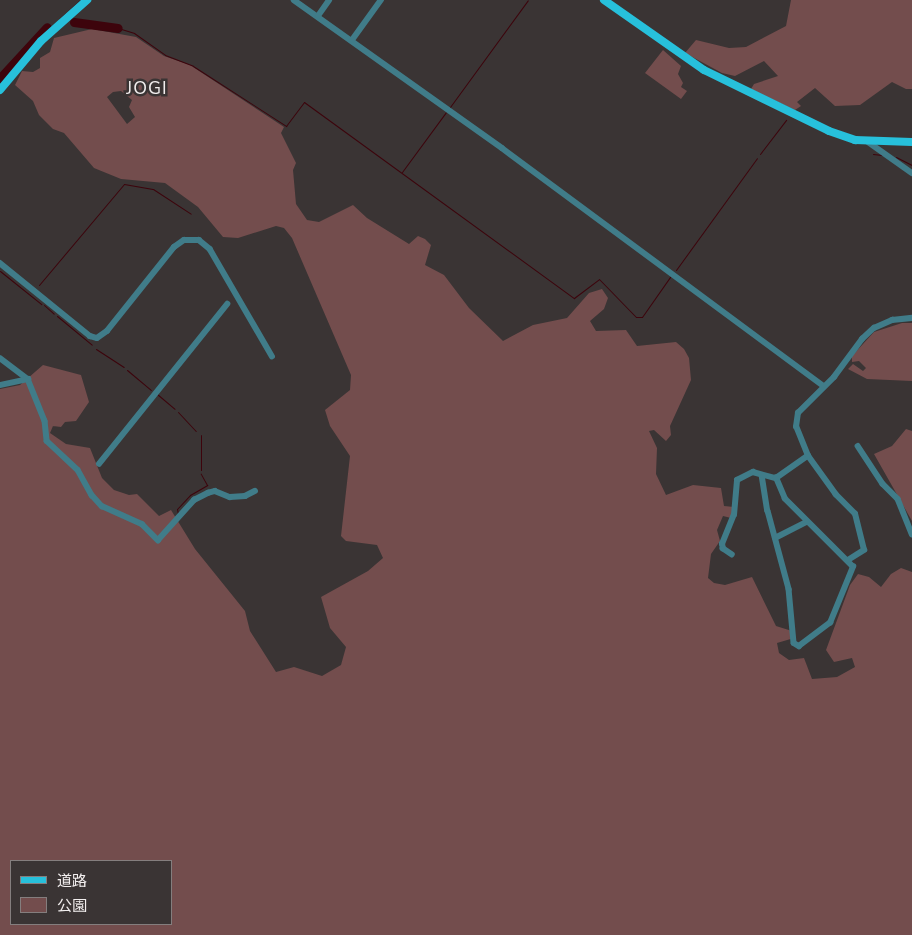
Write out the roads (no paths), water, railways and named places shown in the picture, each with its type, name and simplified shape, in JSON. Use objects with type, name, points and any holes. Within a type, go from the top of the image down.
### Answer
[{"type":"main road","points":[[0,90],[41,41],[87,0]]},
{"type":"main road","points":[[604,0],[704,70],[829,131],[867,141],[912,142]]},
{"type":"street","points":[[294,0],[352,40],[824,386]]},
{"type":"street","points":[[318,16],[329,0]]},
{"type":"street","points":[[352,40],[381,0]]},
{"type":"street","points":[[867,141],[912,173]]},
{"type":"street","points":[[0,263],[90,336],[97,338],[107,331],[174,247],[184,240],[199,240],[210,249],[272,356]]},
{"type":"street","points":[[99,464],[227,304]]},
{"type":"street","points":[[848,560],[864,550],[855,514],[836,495],[808,456],[796,427],[798,413],[874,328],[892,320],[912,318]]},
{"type":"street","points":[[0,358],[28,378],[45,421],[47,442],[78,470],[102,506],[131,517],[158,540],[194,500],[208,493],[245,496],[255,491]]},
{"type":"street","points":[[0,385],[28,378]]},
{"type":"street","points":[[858,446],[883,484],[898,499],[912,534]]},
{"type":"street","points":[[732,555],[723,549],[722,544],[734,515],[738,480],[753,472],[776,478],[808,456]]},
{"type":"street","points":[[762,475],[775,538],[789,589],[794,643],[799,646],[830,623],[853,567],[785,499],[776,478]]},
{"type":"street","points":[[775,538],[806,522]]},
{"type":"waterway","points":[[59,19],[80,0]]},
{"type":"waterway","points":[[450,107],[528,0]]},
{"type":"waterway","points":[[74,22],[118,28]]},
{"type":"waterway","points":[[0,78],[47,27]]},
{"type":"waterway","points":[[118,28],[134,33],[165,55],[193,66],[286,126],[304,102],[574,298],[599,279],[636,317],[642,317],[670,277]]},
{"type":"waterway","points":[[402,172],[446,112]]},
{"type":"waterway","points":[[760,154],[786,120]]},
{"type":"waterway","points":[[873,154],[882,155]]},
{"type":"waterway","points":[[896,157],[912,165]]},
{"type":"waterway","points":[[676,270],[757,158]]},
{"type":"waterway","points":[[39,285],[124,184],[153,189],[191,214]]},
{"type":"waterway","points":[[0,271],[41,304]]},
{"type":"waterway","points":[[44,305],[54,314]]},
{"type":"waterway","points":[[57,316],[92,345]]},
{"type":"waterway","points":[[96,349],[124,367]]},
{"type":"waterway","points":[[127,370],[151,390]]},
{"type":"waterway","points":[[157,394],[175,409]]},
{"type":"waterway","points":[[178,412],[196,431]]},
{"type":"waterway","points":[[201,435],[201,470]]},
{"type":"waterway","points":[[178,514],[177,509],[190,495],[207,485],[201,474]]},
{"type":"district","name":"JOGI","points":[[147,88]]}]
